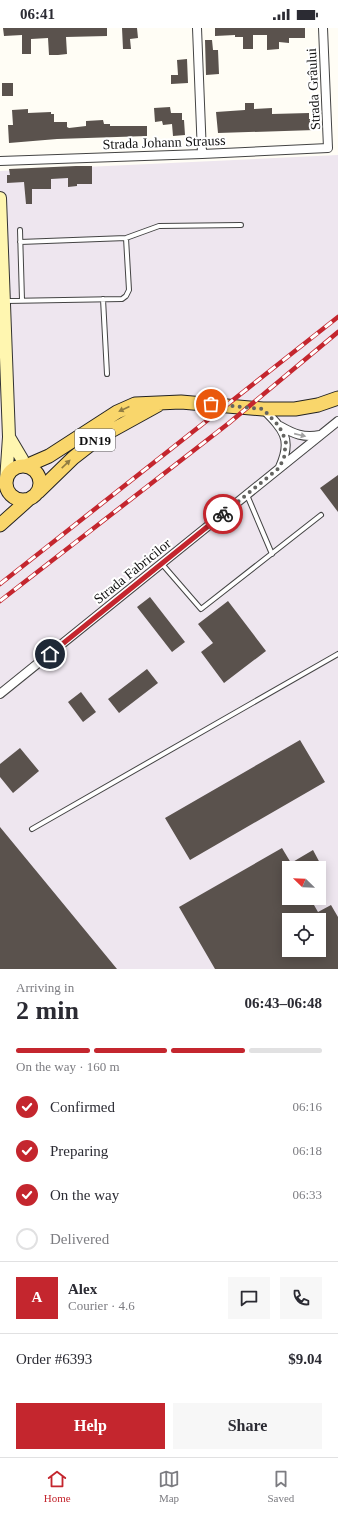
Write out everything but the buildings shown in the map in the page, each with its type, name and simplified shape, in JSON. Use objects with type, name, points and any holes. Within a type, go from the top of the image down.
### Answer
[{"type":"main road","points":[[0,198],[9,437],[6,483],[9,492],[13,497],[18,499],[34,495],[40,487],[39,477],[33,469],[26,466],[9,437]]},
{"type":"main road","name":"DN19","points":[[0,498],[8,476],[15,468],[26,466],[49,456],[127,407],[144,403],[162,404],[181,402],[263,409],[295,409],[318,405],[338,398]]},
{"type":"main road","name":"DN19","points":[[0,525],[73,458],[100,437],[142,413],[162,404]]},
{"type":"street","points":[[197,28],[202,154]]},
{"type":"street","name":"Strada Grâului","points":[[323,28],[328,148]]},
{"type":"street","name":"Strada Johann Strauss","points":[[0,161],[328,148]]},
{"type":"street","points":[[263,409],[279,426],[286,441],[284,458],[279,468]]},
{"type":"street","name":"Strada Fabricilor","points":[[0,694],[338,422]]},
{"type":"street","points":[[279,426],[301,436],[310,437],[323,434]]},
{"type":"lane","points":[[20,242],[126,238],[158,226],[241,225]]},
{"type":"lane","points":[[20,230],[22,300]]},
{"type":"lane","points":[[4,301],[122,299],[126,296],[129,290],[126,238]]},
{"type":"lane","points":[[102,300],[108,374]]},
{"type":"lane","points":[[247,494],[272,554]]},
{"type":"lane","points":[[162,563],[201,609],[322,515]]},
{"type":"lane","points":[[32,829],[338,654]]},
{"type":"shaded area","points":[[338,155],[338,969],[0,969],[0,171]]},
{"type":"railway","points":[[0,584],[338,317]]},
{"type":"railway","points":[[0,601],[229,423],[338,332]]},
{"type":"way so far","points":[[211,404],[263,409],[279,426],[284,433],[286,441],[284,458],[279,468],[223,514]]},
{"type":"route","points":[[50,654],[223,514]]}]
